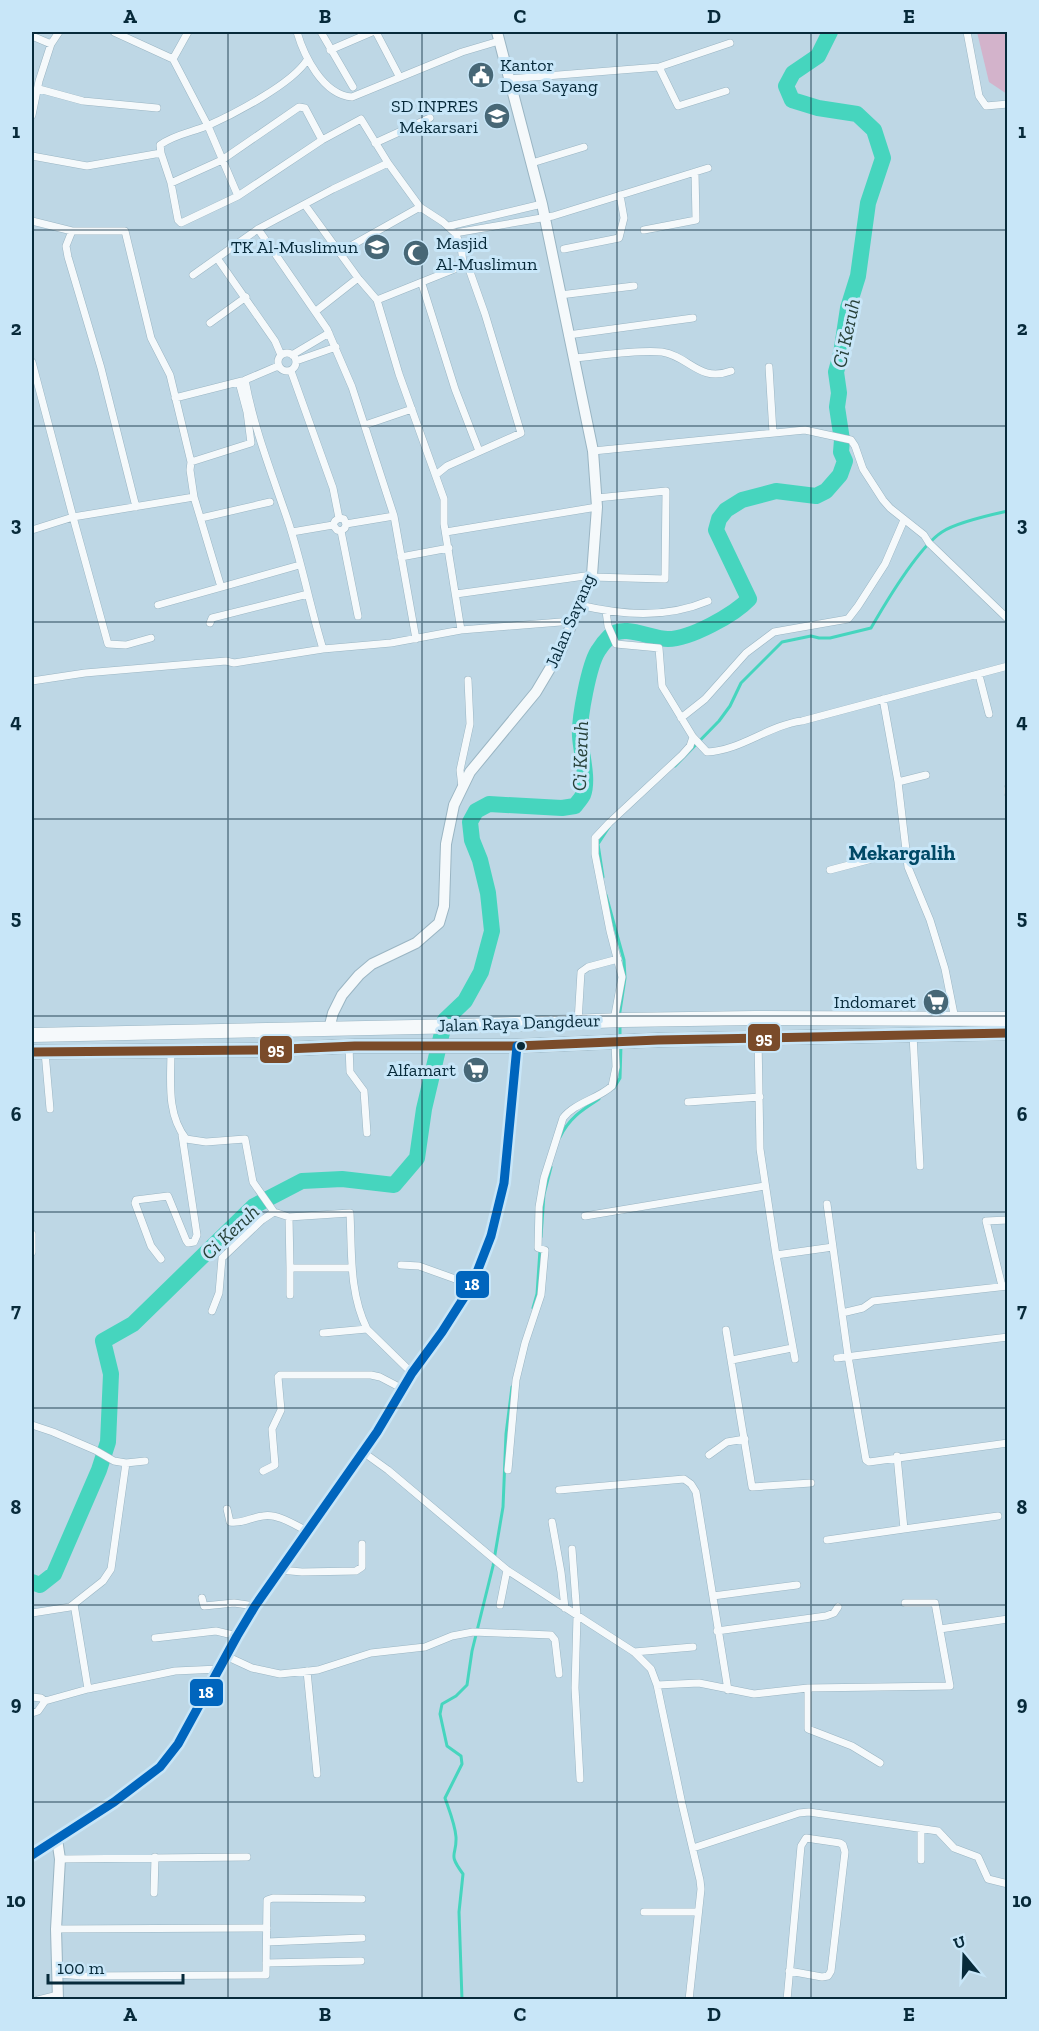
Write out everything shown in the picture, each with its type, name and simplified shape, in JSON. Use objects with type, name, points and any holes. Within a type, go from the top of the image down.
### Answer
[{"type":"highway","name":"Jalan Raya Dangdeur","points":[[32,1035],[464,1026],[618,1020],[1008,1019]]},
{"type":"highway","name":"Jalan Raya Dangdeur","points":[[38,1052],[171,1049],[263,1050],[417,1045],[517,1046],[1008,1033]]},
{"type":"main road","name":"Jalan Sayang","points":[[329,1029],[333,1013],[342,995],[359,975],[372,964],[416,942],[439,923],[444,906],[446,844],[454,805],[470,772],[536,692],[561,650],[592,576],[597,503],[593,451],[542,204],[498,36]]},
{"type":"main road","points":[[32,1855],[114,1802],[160,1767],[178,1744],[255,1606],[363,1452],[412,1373],[472,1285],[491,1236],[504,1183],[517,1046]]},
{"type":"main road","points":[[57,1839],[60,1859],[56,1929],[58,1997]]},
{"type":"street","points":[[32,115],[36,83],[51,45],[59,32]]},
{"type":"street","points":[[114,32],[126,34],[173,59],[208,126],[238,196]]},
{"type":"street","points":[[173,59],[188,32]]},
{"type":"street","points":[[297,32],[307,60],[318,75],[342,96],[352,97],[498,36]]},
{"type":"street","points":[[321,32],[353,87]]},
{"type":"street","points":[[330,50],[374,32],[399,76]]},
{"type":"street","points":[[967,32],[982,102],[986,106],[1008,104]]},
{"type":"street","points":[[32,36],[51,45]]},
{"type":"street","points":[[508,79],[659,67],[730,43]]},
{"type":"street","points":[[307,60],[294,76],[257,99],[208,126],[160,145],[179,223],[238,196],[322,140],[361,119],[388,163],[420,207],[452,230],[461,246],[463,263],[469,269],[485,314],[520,433],[447,466],[436,474]]},
{"type":"street","points":[[659,67],[678,106],[726,91]]},
{"type":"street","points":[[36,83],[83,101],[157,108]]},
{"type":"street","points":[[171,183],[222,160],[299,107],[305,108],[322,140]]},
{"type":"street","points":[[375,143],[430,118]]},
{"type":"street","points":[[532,163],[584,147]]},
{"type":"street","points":[[32,156],[87,166],[161,153]]},
{"type":"street","points":[[193,275],[258,230],[388,163]]},
{"type":"street","points":[[452,230],[544,216],[708,168]]},
{"type":"street","points":[[644,230],[696,220],[695,172]]},
{"type":"street","points":[[564,249],[619,238],[624,218],[620,195]]},
{"type":"street","points":[[452,230],[542,204]]},
{"type":"street","points":[[305,205],[358,278],[377,300],[412,410],[444,499],[446,532],[461,630]]},
{"type":"street","points":[[340,252],[420,207]]},
{"type":"street","points":[[32,221],[72,231],[125,231],[152,338],[170,375],[191,462],[190,470],[195,497],[221,587]]},
{"type":"street","points":[[258,230],[316,311],[336,347],[365,425],[394,516],[416,639]]},
{"type":"street","points":[[72,231],[66,246],[68,257],[101,368],[136,507]]},
{"type":"street","points":[[217,258],[246,297],[275,341],[281,355]]},
{"type":"street","points":[[377,300],[422,284],[463,263]]},
{"type":"street","points":[[316,311],[358,278]]},
{"type":"street","points":[[422,284],[455,389],[479,451]]},
{"type":"street","points":[[560,296],[634,286]]},
{"type":"street","points":[[210,323],[246,297]]},
{"type":"street","points":[[568,335],[693,318]]},
{"type":"street","points":[[294,358],[329,333]]},
{"type":"street","points":[[294,358],[295,367],[291,371],[283,371],[278,366],[277,362],[281,355],[286,353],[294,358],[336,347]]},
{"type":"street","points":[[573,358],[665,352],[695,369],[713,375],[731,371]]},
{"type":"street","points":[[32,362],[108,644],[126,645],[151,638]]},
{"type":"street","points":[[175,398],[242,381],[278,366]]},
{"type":"street","points":[[769,367],[773,433]]},
{"type":"street","points":[[291,371],[333,488],[339,518]]},
{"type":"street","points":[[191,462],[250,443],[242,381]]},
{"type":"street","points":[[242,381],[260,443],[304,571],[323,649]]},
{"type":"street","points":[[365,425],[412,410]]},
{"type":"street","points":[[593,451],[806,430],[851,440],[863,469],[883,500],[924,535],[929,543],[1008,619]]},
{"type":"street","points":[[446,532],[666,491],[665,579],[592,576],[456,594]]},
{"type":"street","points":[[32,530],[73,517],[195,497]]},
{"type":"street","points":[[201,518],[270,502]]},
{"type":"street","points":[[346,524],[394,516]]},
{"type":"street","points":[[333,525],[334,520],[339,518],[344,519],[346,524]]},
{"type":"street","points":[[681,718],[705,699],[746,653],[774,632],[848,619],[885,564],[904,520]]},
{"type":"street","points":[[341,531],[346,524]]},
{"type":"street","points":[[292,532],[333,525]]},
{"type":"street","points":[[333,525],[341,531]]},
{"type":"street","points":[[341,531],[358,616]]},
{"type":"street","points":[[401,557],[449,548]]},
{"type":"street","points":[[158,605],[296,566]]},
{"type":"street","points":[[210,623],[212,618],[308,594]]},
{"type":"street","points":[[579,605],[635,614],[680,611],[708,601]]},
{"type":"street","points":[[606,611],[608,626],[615,644],[659,648],[660,683],[681,718],[707,752],[715,752],[786,723],[802,722],[1008,666]]},
{"type":"street","points":[[32,681],[85,673],[226,661],[234,663],[323,649],[391,644],[461,630],[573,621]]},
{"type":"street","points":[[979,675],[989,714]]},
{"type":"street","points":[[462,787],[460,770],[470,724],[468,680]]},
{"type":"street","points":[[883,699],[912,879],[922,897],[930,920],[945,969],[955,1019]]},
{"type":"street","points":[[618,1020],[622,977],[595,854],[595,838],[696,740]]},
{"type":"street","points":[[898,782],[926,775]]},
{"type":"street","points":[[1008,788],[1008,793]]},
{"type":"street","points":[[830,870],[906,850]]},
{"type":"street","points":[[578,1022],[581,972],[588,967],[618,959]]},
{"type":"street","points":[[913,1035],[920,1166]]},
{"type":"street","points":[[758,1038],[760,1149],[795,1359]]},
{"type":"street","points":[[508,1470],[516,1380],[525,1343],[541,1295],[539,1207],[544,1178],[563,1118],[568,1112],[599,1096],[612,1086],[619,1042]]},
{"type":"street","points":[[349,1046],[350,1072],[364,1091],[367,1133]]},
{"type":"street","points":[[171,1049],[171,1100],[175,1121],[186,1139],[194,1142],[246,1140],[252,1182],[272,1209],[290,1216],[350,1213],[351,1268],[359,1308],[367,1329],[412,1373]]},
{"type":"street","points":[[38,1052],[50,1109]]},
{"type":"street","points":[[688,1102],[760,1097]]},
{"type":"street","points":[[161,1259],[151,1246],[135,1203],[136,1200],[146,1197],[168,1196],[186,1240],[188,1243],[194,1242],[197,1235],[182,1134]]},
{"type":"street","points":[[585,1216],[765,1186]]},
{"type":"street","points":[[827,1204],[848,1356],[866,1460],[869,1462],[897,1456],[1008,1443]]},
{"type":"street","points":[[212,1311],[219,1293],[222,1258],[272,1209]]},
{"type":"street","points":[[290,1216],[290,1295]]},
{"type":"street","points":[[842,1313],[862,1308],[873,1301],[1005,1286],[986,1221],[1008,1220]]},
{"type":"street","points":[[32,1234],[32,1252]]},
{"type":"street","points":[[776,1255],[833,1247]]},
{"type":"street","points":[[401,1265],[419,1266],[472,1285]]},
{"type":"street","points":[[290,1268],[351,1268]]},
{"type":"street","points":[[324,1333],[367,1329]]},
{"type":"street","points":[[726,1330],[753,1487],[811,1483]]},
{"type":"street","points":[[837,1358],[1008,1337]]},
{"type":"street","points":[[732,1360],[792,1347]]},
{"type":"street","points":[[262,1471],[275,1465],[272,1429],[281,1410],[278,1377],[280,1375],[371,1375],[403,1389]]},
{"type":"street","points":[[32,1425],[95,1450],[114,1461],[126,1463],[145,1461]]},
{"type":"street","points":[[709,1455],[728,1442],[745,1439]]},
{"type":"street","points":[[363,1452],[410,1488],[495,1561],[634,1652],[651,1669],[657,1685],[700,1880],[689,2000]]},
{"type":"street","points":[[897,1456],[904,1528]]},
{"type":"street","points":[[32,1613],[70,1607],[103,1581],[111,1569],[126,1463]]},
{"type":"street","points":[[560,1491],[684,1479],[691,1484],[696,1492],[728,1690]]},
{"type":"street","points":[[227,1509],[230,1522],[239,1523],[265,1515],[283,1519],[307,1531]]},
{"type":"street","points":[[827,1540],[998,1516]]},
{"type":"street","points":[[552,1522],[565,1608]]},
{"type":"street","points":[[280,1570],[356,1571],[362,1567],[362,1544]]},
{"type":"street","points":[[572,1549],[577,1616],[575,1688],[580,1779]]},
{"type":"street","points":[[500,1605],[507,1570]]},
{"type":"street","points":[[713,1596],[797,1585]]},
{"type":"street","points":[[202,1598],[204,1606],[234,1603],[255,1606]]},
{"type":"street","points":[[657,1685],[699,1683],[754,1694],[808,1688],[952,1685],[935,1603],[905,1603]]},
{"type":"street","points":[[74,1604],[88,1689]]},
{"type":"street","points":[[717,1631],[826,1616],[834,1613],[838,1607]]},
{"type":"street","points":[[940,1629],[1008,1619]]},
{"type":"street","points":[[155,1638],[216,1631],[237,1636]]},
{"type":"street","points":[[226,1656],[252,1668],[280,1674],[324,1668],[371,1653],[425,1647],[452,1636],[476,1632],[554,1636],[559,1674]]},
{"type":"street","points":[[634,1652],[693,1647]]},
{"type":"street","points":[[32,1713],[38,1711],[45,1701],[88,1689],[175,1671],[219,1669]]},
{"type":"street","points":[[308,1671],[317,1774]]},
{"type":"street","points":[[808,1688],[808,1730],[852,1746],[879,1763]]},
{"type":"street","points":[[32,1697],[45,1701]]},
{"type":"street","points":[[693,1848],[805,1811],[939,1832],[954,1848],[978,1857],[988,1879],[1008,1884]]},
{"type":"street","points":[[921,1829],[921,1860]]},
{"type":"street","points":[[787,2000],[789,1971],[802,1841],[811,1839],[840,1843],[843,1845],[844,1852],[831,1971],[828,1976],[822,1977],[789,1971]]},
{"type":"street","points":[[154,1893],[155,1857]]},
{"type":"street","points":[[60,1859],[247,1857]]},
{"type":"street","points":[[58,1974],[83,1976],[265,1975],[267,1974],[267,1900],[362,1899]]},
{"type":"street","points":[[644,1912],[698,1912]]},
{"type":"street","points":[[56,1929],[267,1928]]},
{"type":"street","points":[[267,1942],[362,1938]]},
{"type":"street","points":[[267,1963],[362,1962]]},
{"type":"street","points":[[32,1995],[37,2000],[58,1997]]},
{"type":"shaded area","points":[[977,32],[1007,32],[1007,94],[989,82]]},
{"type":"waterway","name":"Ci Keruh","points":[[32,1582],[40,1585],[54,1574],[99,1470],[108,1442],[111,1374],[103,1341],[133,1324],[254,1206],[302,1181],[342,1179],[394,1185],[417,1158],[424,1109],[445,1020],[465,1001],[481,972],[492,931],[488,893],[480,860],[472,840],[470,822],[476,811],[489,804],[562,808],[575,806],[585,789],[580,736],[583,705],[591,668],[604,643],[616,632],[623,631],[668,639],[677,638],[699,631],[733,612],[749,599],[716,530],[719,519],[726,510],[742,500],[776,491],[816,496],[826,491],[840,475],[845,461],[841,452],[836,372],[848,308],[858,276],[868,203],[883,158],[874,130],[857,114],[818,108],[792,100],[786,86],[793,73],[818,56],[830,32]]},
{"type":"waterway","points":[[675,766],[719,721],[730,706],[741,683],[782,642],[811,636],[830,638],[871,628],[903,576],[933,539],[956,525],[1008,511]]},
{"type":"waterway","points":[[603,877],[598,844],[609,827]]},
{"type":"waterway","points":[[606,895],[624,960],[625,978],[619,1018]]},
{"type":"waterway","points":[[620,1024],[620,1038]]},
{"type":"waterway","points":[[614,1088],[620,1078],[621,1045]]},
{"type":"waterway","points":[[560,1137],[572,1120],[599,1099]]},
{"type":"waterway","points":[[541,1237],[544,1194],[551,1167]]},
{"type":"waterway","points":[[533,1308],[537,1294],[540,1250]]},
{"type":"waterway","points":[[462,2000],[459,1912],[463,1874],[454,1858],[455,1832],[445,1798],[462,1764],[461,1756],[447,1746],[440,1714],[442,1704],[456,1696],[467,1685],[472,1651],[493,1566],[503,1507],[506,1434],[512,1387]]},
{"type":"transit line","name":"95","points":[[32,1052],[263,1050],[355,1046],[517,1046],[658,1040],[1008,1033]]},
{"type":"transit line","name":"18","points":[[32,1855],[114,1802],[160,1767],[178,1744],[255,1606],[377,1432],[412,1373],[472,1285],[491,1236],[504,1183],[517,1046]]},
{"type":"place","name":"Kantor Desa Sayang","points":[[481,75]]},
{"type":"place","name":"SD INPRES Mekarsari","points":[[497,116]]},
{"type":"place","name":"TK Al-Muslimun","points":[[377,247]]},
{"type":"place","name":"Masjid Al-Muslimun","points":[[416,253]]},
{"type":"place","name":"Indomaret","points":[[936,1002]]},
{"type":"place","name":"Alfamart","points":[[476,1070]]},
{"type":"district","name":"Mekargalih","points":[[902,852]]}]
